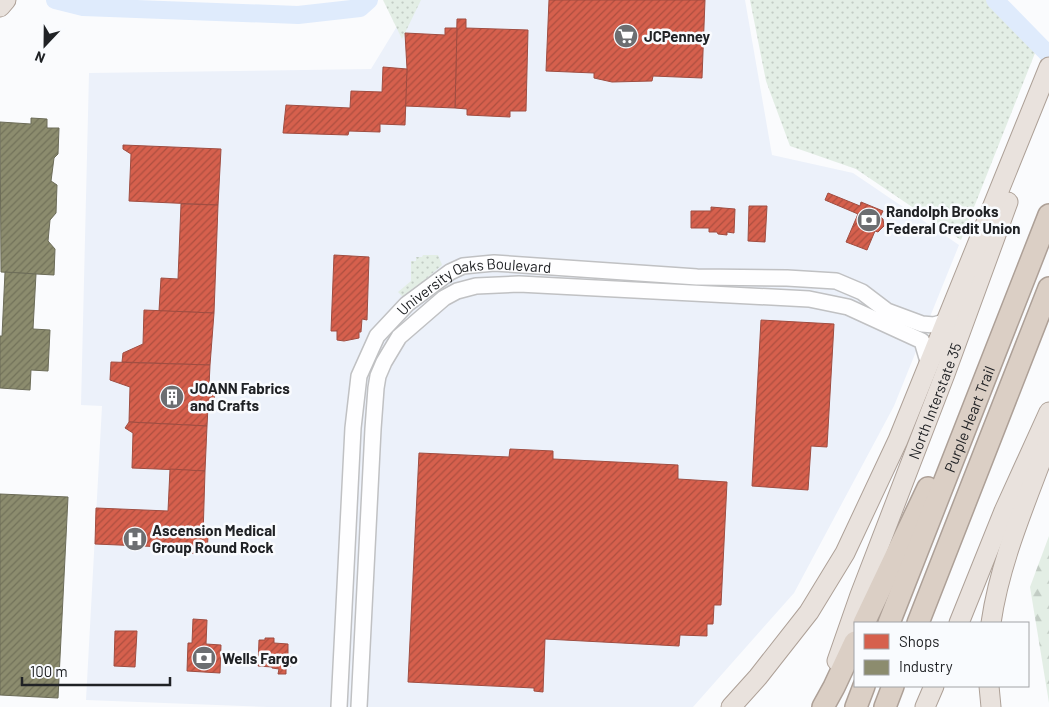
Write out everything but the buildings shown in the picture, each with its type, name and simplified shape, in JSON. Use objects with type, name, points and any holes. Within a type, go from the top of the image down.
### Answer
[{"type":"highway","name":"Purple Heart Trail","points":[[889,622],[1049,215]]},
{"type":"highway","points":[[864,622],[946,450],[1003,302],[1030,261]]},
{"type":"highway","name":"Purple Heart Trail","points":[[918,622],[1049,288]]},
{"type":"highway","points":[[822,707],[834,687],[854,644]]},
{"type":"highway","points":[[856,707],[864,687]]},
{"type":"highway","points":[[885,707],[894,687]]},
{"type":"main road","points":[[0,7],[6,0]]},
{"type":"main road","points":[[731,707],[758,678],[809,612],[845,553],[898,440],[1048,69]]},
{"type":"main road","name":"North Interstate 35","points":[[822,707],[860,595],[945,374],[1022,162],[1049,96]]},
{"type":"main road","points":[[959,622],[1004,510],[1049,412]]},
{"type":"main road","points":[[991,622],[995,599],[1014,535],[1049,440]]},
{"type":"main road","points":[[751,707],[758,678]]},
{"type":"main road","points":[[926,707],[934,687]]},
{"type":"main road","points":[[989,687],[990,707]]},
{"type":"street","name":"University Oaks Boulevard","points":[[339,707],[353,438],[359,376],[377,336],[407,304],[450,272],[463,266],[494,263],[698,277],[787,278],[836,282],[862,292],[887,311],[922,324],[934,325],[947,321]]},
{"type":"street","name":"University Oaks Boulevard","points":[[359,707],[363,601],[378,376],[399,336],[444,298],[457,291],[476,286],[519,284],[809,299],[848,307],[909,333],[922,341],[929,365]]},
{"type":"shaded area","points":[[413,0],[745,0],[772,155],[853,173],[959,245],[894,406],[794,593],[693,707],[268,707],[86,700],[102,406],[81,405],[89,73],[371,69]]},
{"type":"green space","points":[[383,0],[421,0],[402,39]]},
{"type":"green space","points":[[750,0],[999,0],[1039,43],[961,240],[856,169],[790,146],[766,81]]},
{"type":"green space","points":[[423,255],[438,255],[442,265],[404,298],[398,292],[411,281],[411,261],[416,261],[416,257],[422,257]]},
{"type":"green space","points":[[1049,536],[1049,703],[1030,587]]},
{"type":"waterway","points":[[55,0],[83,7],[298,15],[360,8],[369,0]]},
{"type":"waterway","points":[[995,0],[1049,55]]},
{"type":"place","name":"JCPenney","points":[[626,36]]},
{"type":"place","name":"Randolph Brooks Federal Credit Union","points":[[869,220]]},
{"type":"place","name":"JOANN Fabrics and Crafts","points":[[172,397]]},
{"type":"place","name":"Ascension Medical Group Round Rock","points":[[135,539]]},
{"type":"place","name":"Wells Fargo","points":[[204,658]]}]
